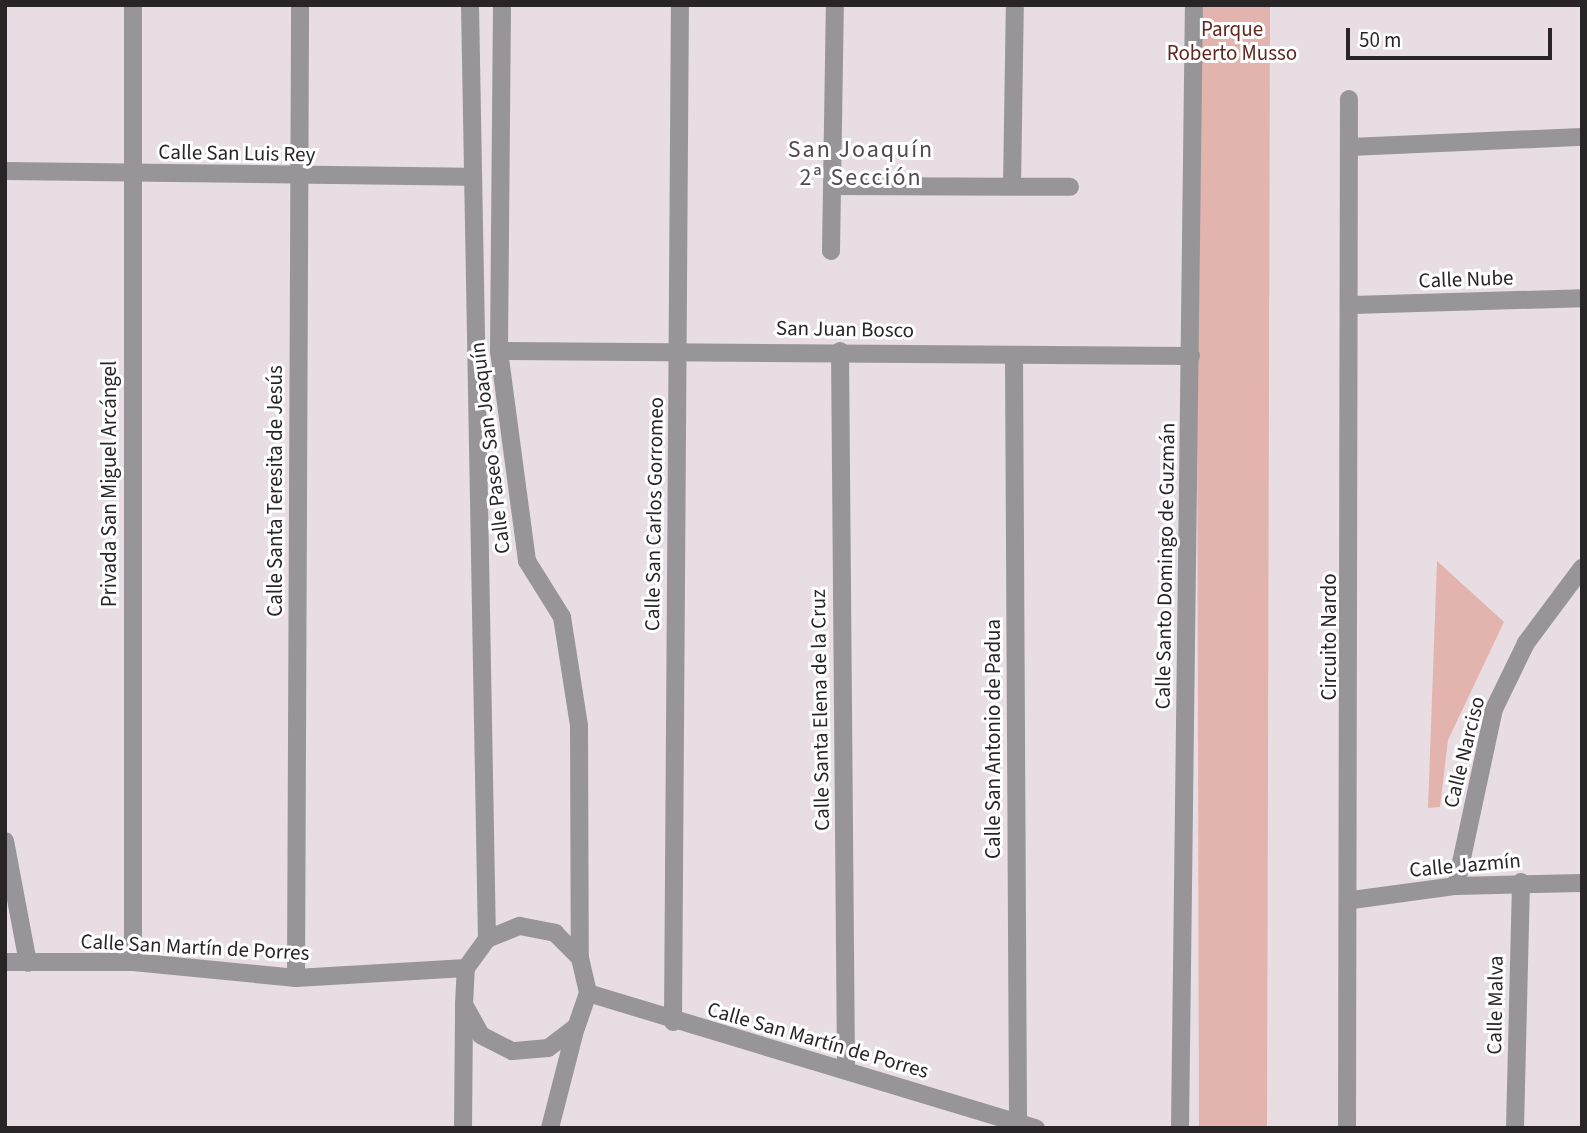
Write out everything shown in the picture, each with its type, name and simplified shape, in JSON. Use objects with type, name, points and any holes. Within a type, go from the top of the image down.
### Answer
[{"type":"street","name":"Privada San Miguel Arcángel","points":[[133,5],[130,174],[133,962]]},
{"type":"street","name":"Calle Santa Teresita de Jesús","points":[[296,978],[300,5]]},
{"type":"street","name":"Calle Paseo San Joaquín","points":[[470,5],[468,177],[487,939]]},
{"type":"street","name":"Calle Paseo San Joaquín","points":[[502,5],[499,351],[527,561],[562,617],[579,726],[580,958]]},
{"type":"street","name":"Calle San Carlos Gorromeo","points":[[673,1022],[680,5]]},
{"type":"street","points":[[831,251],[835,186],[835,5]]},
{"type":"street","points":[[1012,186],[1015,5]]},
{"type":"street","name":"Calle Santo Domingo de Guzmán","points":[[1180,1128],[1194,5]]},
{"type":"street","name":"Circuito Nardo","points":[[1347,1128],[1352,900],[1352,305],[1349,99]]},
{"type":"street","points":[[1350,147],[1582,137]]},
{"type":"street","name":"Calle San Luis Rey","points":[[5,172],[468,177]]},
{"type":"street","points":[[835,186],[1070,187]]},
{"type":"street","name":"Calle Nube","points":[[1352,305],[1582,298]]},
{"type":"street","name":"San Juan Bosco","points":[[499,351],[840,351],[1191,356]]},
{"type":"street","name":"Calle Santa Elena de la Cruz","points":[[840,351],[846,1070]]},
{"type":"street","name":"Calle San Antonio de Padua","points":[[1014,355],[1018,1122]]},
{"type":"street","name":"Calle Narciso","points":[[1456,886],[1494,709],[1526,643],[1582,568]]},
{"type":"street","points":[[5,841],[28,963]]},
{"type":"street","name":"Calle Malva","points":[[1515,1128],[1521,883]]},
{"type":"street","name":"Calle Jazmín","points":[[1352,900],[1456,886],[1582,883]]},
{"type":"street","points":[[463,1128],[466,968],[487,939],[520,926],[555,933],[580,958],[588,993],[576,1027],[550,1128]]},
{"type":"street","name":"Calle San Martín de Porres","points":[[5,962],[133,962],[296,978],[466,968]]},
{"type":"street","name":"Calle San Martín de Porres","points":[[588,993],[673,1022],[846,1070],[1036,1128]]},
{"type":"street","points":[[464,1004],[481,1035],[512,1051],[548,1048],[576,1027]]},
{"type":"green space","name":"Parque Roberto Musso","points":[[1196,5],[1270,5],[1267,1128],[1199,1128]]},
{"type":"green space","points":[[1437,561],[1504,622],[1448,740],[1440,807],[1428,808]]},
{"type":"district","name":"San Joaquín 2ª Sección","points":[[861,164]]}]
